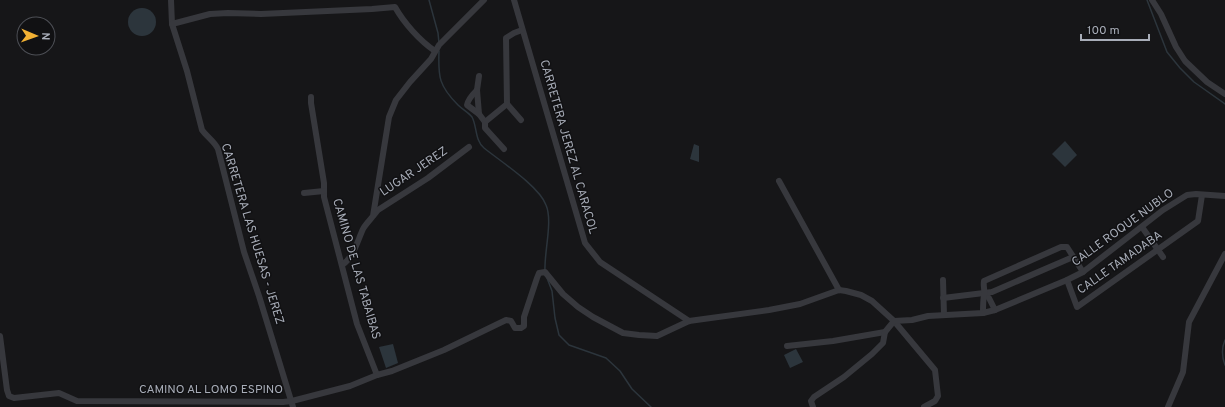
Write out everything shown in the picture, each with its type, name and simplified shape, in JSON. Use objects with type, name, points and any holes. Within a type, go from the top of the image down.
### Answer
[{"type":"street","name":"CARRETERA LAS HUESAS - JEREZ","points":[[171,0],[172,24],[187,71],[202,130],[206,136],[214,142],[218,149],[244,252],[292,404]]},
{"type":"street","points":[[342,265],[347,262],[360,239],[363,228],[373,216],[392,108],[396,100],[431,59],[439,45],[484,0]]},
{"type":"street","name":"CARRETERA JEREZ AL CARACOL","points":[[514,0],[585,243],[600,262],[689,321]]},
{"type":"street","points":[[1152,0],[1161,14],[1176,47],[1186,61],[1207,82],[1225,94]]},
{"type":"street","points":[[172,24],[210,14],[261,14],[395,7],[400,16],[423,42],[435,51]]},
{"type":"street","points":[[521,120],[507,104],[506,38],[522,30]]},
{"type":"street","points":[[479,76],[477,90],[479,114]]},
{"type":"street","points":[[477,90],[467,105],[479,114],[485,122],[485,128],[504,150]]},
{"type":"street","name":"CAMINO DE LAS TABAIBAS","points":[[311,97],[324,191],[358,324],[377,375]]},
{"type":"street","points":[[485,122],[507,104]]},
{"type":"street","name":"LUGAR JEREZ","points":[[373,216],[378,210],[428,178],[469,148]]},
{"type":"street","points":[[779,181],[839,290]]},
{"type":"street","name":"CAMINO DE LAS TABAIBAS","points":[[304,193],[324,191]]},
{"type":"street","name":"CALLE ROQUE NUBLO","points":[[894,321],[912,320],[928,316],[983,313],[995,310],[1083,272],[1187,195],[1225,196]]},
{"type":"street","name":"CALLE TAMADABA","points":[[1067,280],[1077,307],[1198,221],[1202,195]]},
{"type":"street","points":[[1142,227],[1163,257]]},
{"type":"street","points":[[983,313],[983,284],[987,279],[1061,247],[1067,247],[1083,272]]},
{"type":"street","points":[[1168,407],[1183,372],[1189,322],[1225,254]]},
{"type":"street","points":[[943,298],[992,292],[1073,257]]},
{"type":"street","name":"CAMINO AL LOMO ESPINO","points":[[0,336],[7,390],[9,396],[14,398],[59,393],[77,401],[292,404],[392,371],[444,350],[506,320],[511,321],[515,328],[521,328],[524,326],[524,317],[537,278],[539,273],[542,272],[544,272],[563,294],[578,307],[608,326],[623,333],[657,336],[689,321]]},
{"type":"street","points":[[943,280],[944,315]]},
{"type":"street","points":[[689,321],[800,304],[839,290],[846,290],[861,295],[872,301],[894,321],[935,370],[938,396],[935,401],[924,407]]},
{"type":"street","points":[[984,294],[989,298],[995,310]]},
{"type":"street","points":[[812,404],[814,397],[844,377],[883,343],[885,332],[894,321]]},
{"type":"street","points":[[788,346],[833,341],[885,332]]},
{"type":"shaded area","points":[[142,8],[148,9],[152,12],[155,16],[155,28],[152,32],[148,35],[142,36],[136,35],[132,32],[129,28],[128,22],[129,16],[132,12],[136,9]]},
{"type":"shaded area","points":[[1065,141],[1077,155],[1065,167],[1052,154]]},
{"type":"shaded area","points":[[694,144],[699,146],[699,162],[690,159]]},
{"type":"shaded area","points":[[393,344],[398,363],[386,368],[379,347]]},
{"type":"shaded area","points":[[796,349],[803,362],[790,368],[784,355]]},
{"type":"waterway","points":[[429,0],[438,33],[439,43]]},
{"type":"waterway","points":[[1147,0],[1167,52],[1194,82],[1225,104]]},
{"type":"waterway","points":[[439,51],[439,68],[443,86],[452,98],[472,117],[481,145],[528,182],[536,190],[546,205],[549,219],[545,271]]},
{"type":"waterway","points":[[547,278],[552,291],[555,318],[559,335],[569,345],[606,358],[620,371],[632,389],[651,407]]},
{"type":"waterway","points":[[1225,340],[1222,353],[1225,365]]}]
